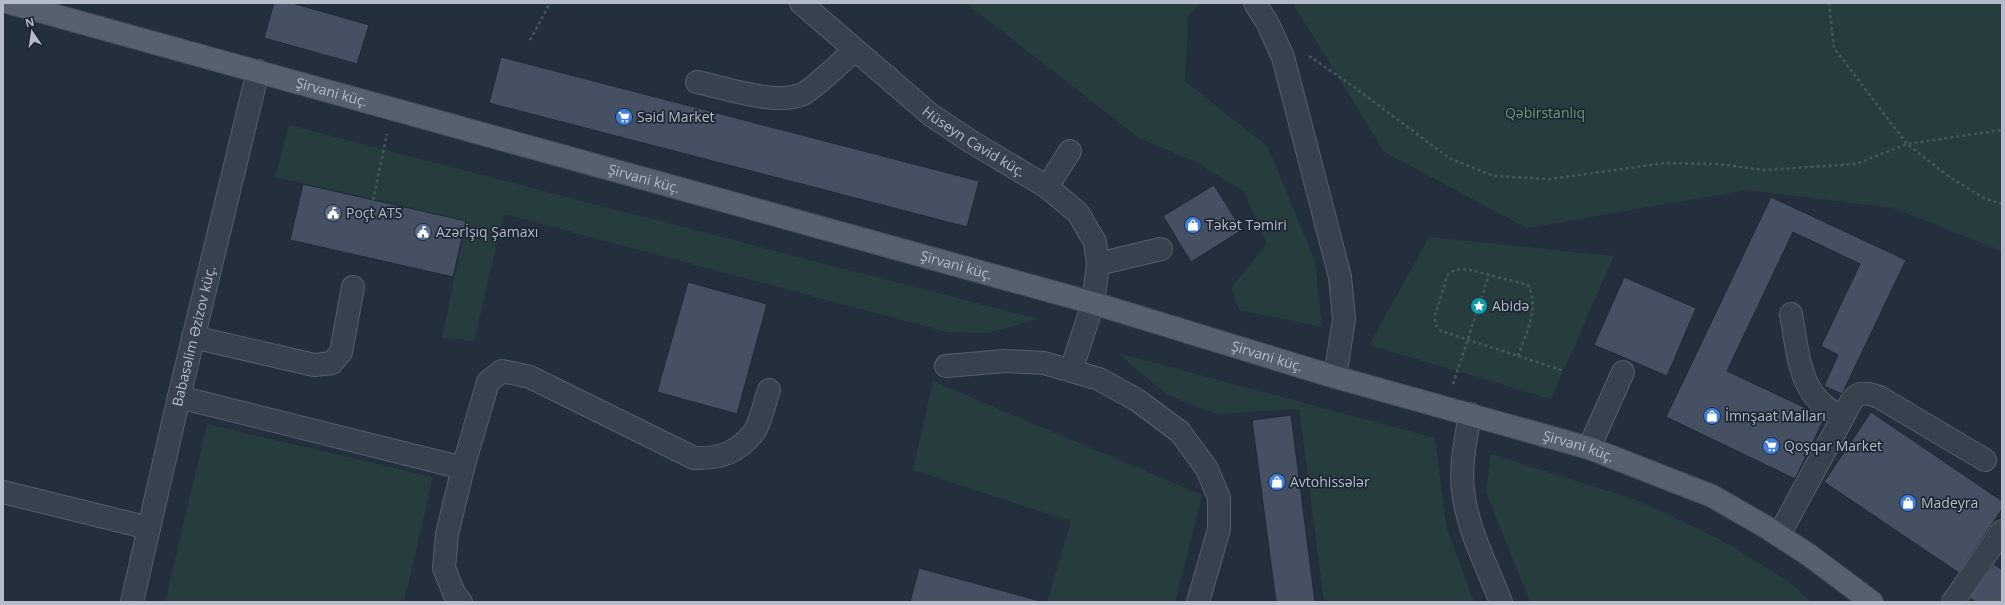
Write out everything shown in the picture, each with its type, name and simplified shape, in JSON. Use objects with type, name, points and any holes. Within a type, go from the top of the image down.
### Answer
[{"type":"main road","name":"Şirvani küç.","points":[[10,3],[1093,303],[1336,377],[1589,448],[1712,496],[1779,535],[1809,555],[1872,602]]},
{"type":"street","name":"Hüseyn Cavid küç.","points":[[801,3],[931,115],[970,141],[1047,187],[1078,213],[1095,242],[1098,264],[1093,303],[1072,371]]},
{"type":"street","points":[[1255,3],[1268,24],[1283,57],[1340,277],[1344,319],[1336,377]]},
{"type":"street","points":[[697,82],[773,99],[792,98],[804,93],[855,50]]},
{"type":"street","name":"Babasəlim Əzizov küç.","points":[[132,602],[178,397],[258,71]]},
{"type":"street","points":[[1047,187],[1070,151]]},
{"type":"street","points":[[1098,264],[1161,249]]},
{"type":"street","points":[[193,337],[314,365],[332,363],[341,352],[353,287]]},
{"type":"street","points":[[1790,314],[1804,381],[1829,411],[1843,417]]},
{"type":"street","points":[[946,366],[1005,361],[1044,363],[1099,379],[1138,400],[1180,432],[1207,469],[1219,498],[1219,529],[1198,602]]},
{"type":"street","points":[[461,602],[454,593],[444,568],[447,534],[463,468],[488,382],[502,371],[530,377],[694,458],[708,459],[727,455],[754,431],[769,390]]},
{"type":"street","points":[[1589,448],[1623,372]]},
{"type":"street","points":[[1779,535],[1843,417],[1854,398],[1860,394],[1869,394],[1879,397],[1985,460]]},
{"type":"street","points":[[178,397],[463,468]]},
{"type":"street","points":[[1470,414],[1462,465],[1462,490],[1469,521],[1501,602]]},
{"type":"street","points":[[3,492],[149,528]]},
{"type":"street","points":[[1954,602],[2002,531]]},
{"type":"path","points":[[530,40],[550,3]]},
{"type":"path","points":[[1829,3],[1834,48],[1908,144],[1951,178],[1984,198],[2002,204]]},
{"type":"path","points":[[1283,57],[1298,54],[1313,58],[1449,158],[1494,176],[1550,179],[1665,163],[1718,164],[1764,170],[1856,164],[1908,144],[2002,130]]},
{"type":"path","points":[[373,200],[393,108]]},
{"type":"path","points":[[1518,356],[1534,308],[1532,294],[1528,285],[1466,269],[1456,270],[1448,274],[1434,315],[1436,324],[1441,331],[1564,371]]},
{"type":"path","points":[[1445,407],[1489,275]]},
{"type":"green space","points":[[966,3],[1201,3],[1188,17],[1185,81],[1268,147],[1315,261],[1322,327],[1239,310],[1231,288],[1267,244],[1244,192],[1196,162],[1139,138]]},
{"type":"green space","name":"Qəbirstanlıq","points":[[1293,3],[2002,3],[2002,251],[1893,208],[1748,190],[1527,228],[1384,152]]},
{"type":"green space","points":[[289,125],[1038,319],[987,333],[947,332],[504,214],[474,341],[442,338],[466,221],[275,177]]},
{"type":"green space","points":[[1429,237],[1614,256],[1551,399],[1369,345]]},
{"type":"green space","points":[[1118,353],[1435,438],[1446,526],[1474,602],[1324,602],[1299,409],[1217,414],[1167,395]]},
{"type":"green space","points":[[933,381],[1202,495],[1175,602],[1047,602],[1071,521],[913,470]]},
{"type":"green space","points":[[207,424],[433,477],[404,602],[165,602]]},
{"type":"green space","points":[[1491,454],[1637,500],[1721,540],[1785,579],[1812,602],[1530,602],[1486,492]]},
{"type":"building","points":[[274,3],[292,3],[369,25],[357,64],[264,38]]},
{"type":"building","points":[[501,57],[979,181],[967,227],[489,103]]},
{"type":"building","points":[[303,184],[466,221],[453,277],[290,240]]},
{"type":"building","points":[[1214,185],[1242,230],[1191,262],[1163,216]]},
{"type":"building","points":[[1771,197],[1906,260],[1842,394],[1824,386],[1838,355],[1821,346],[1860,264],[1793,232],[1727,371],[1825,417],[1795,479],[1666,417]]},
{"type":"building","points":[[1624,277],[1696,308],[1667,376],[1594,345]]},
{"type":"building","points":[[688,282],[767,304],[737,414],[657,392]]},
{"type":"building","points":[[1871,412],[2002,501],[2002,509],[1959,573],[1824,482]]},
{"type":"building","points":[[1291,415],[1315,602],[1276,602],[1252,420]]},
{"type":"building","points":[[1994,564],[2002,570],[2002,602],[1975,602],[1969,597]]},
{"type":"building","points":[[919,568],[1044,602],[910,602]]},
{"type":"place","name":"Səid Market","points":[[624,117]]},
{"type":"place","name":"Poçt ATS","points":[[333,213]]},
{"type":"place","name":"Təkət Təmiri","points":[[1193,225]]},
{"type":"place","name":"Azərİşıq Şamaxı","points":[[423,232]]},
{"type":"place","name":"Abidə","points":[[1479,306]]},
{"type":"place","name":"İmnşaat Malları","points":[[1712,416]]},
{"type":"place","name":"Qoşqar Market","points":[[1771,446]]},
{"type":"place","name":"Avtohissələr","points":[[1277,482]]},
{"type":"place","name":"Madeyra","points":[[1908,503]]}]
